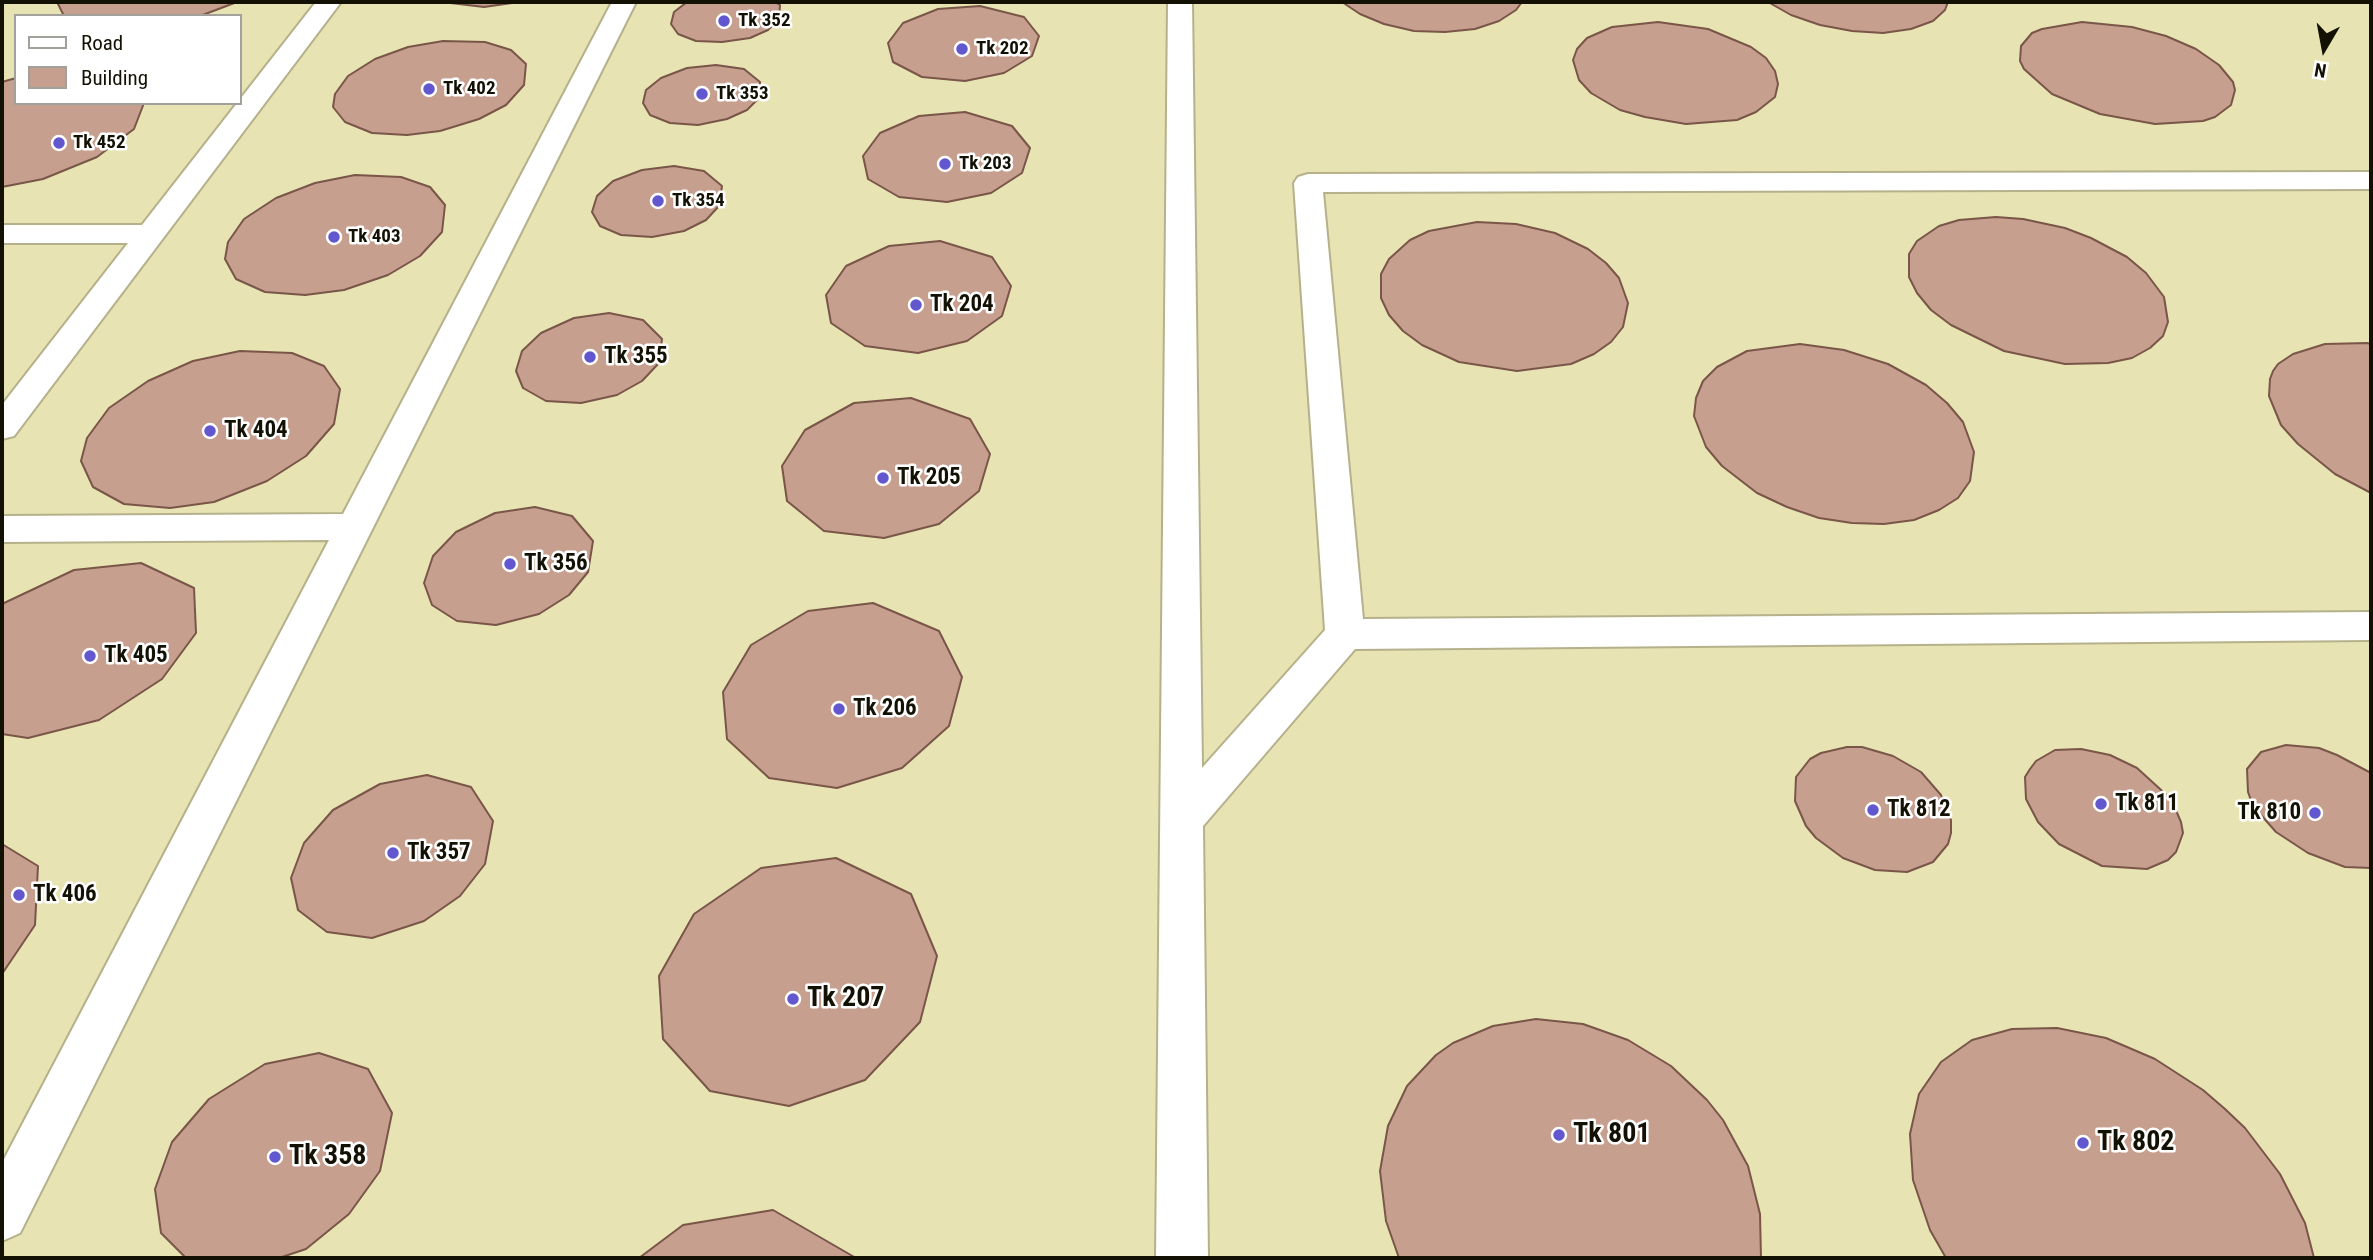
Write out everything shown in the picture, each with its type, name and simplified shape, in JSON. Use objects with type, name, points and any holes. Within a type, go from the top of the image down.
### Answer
[{"type":"lane","points":[[2,428],[329,2]]},
{"type":"lane","points":[[2,1215],[624,2]]},
{"type":"lane","points":[[1180,2],[1182,1258]]},
{"type":"lane","points":[[1182,820],[1345,634],[1308,183],[2371,180]]},
{"type":"lane","points":[[2,234],[150,234]]},
{"type":"lane","points":[[2,528],[357,527]]},
{"type":"lane","points":[[1345,634],[2371,626]]},
{"type":"shaded area","points":[[2,2],[2371,2],[2371,1258],[2,1258]]},
{"type":"building","points":[[57,2],[237,2],[205,14],[63,14]]},
{"type":"building","points":[[442,2],[519,2],[484,7]]},
{"type":"building","name":"Tk 352","points":[[687,2],[775,2],[780,5],[779,19],[768,30],[750,38],[722,42],[696,41],[678,34],[671,24],[674,12]]},
{"type":"building","points":[[1342,2],[1522,2],[1516,10],[1499,21],[1475,29],[1445,32],[1414,31],[1384,24],[1360,14]]},
{"type":"building","points":[[1768,2],[1948,2],[1945,10],[1933,21],[1911,29],[1883,33],[1820,25],[1791,15]]},
{"type":"building","name":"Tk 202","points":[[980,6],[1024,17],[1039,36],[1032,56],[1004,73],[965,81],[922,77],[893,62],[888,43],[903,23],[938,9]]},
{"type":"building","points":[[1658,22],[1708,29],[1751,47],[1766,58],[1775,71],[1778,84],[1775,97],[1756,112],[1737,120],[1686,124],[1620,110],[1591,93],[1579,80],[1573,60],[1577,49],[1587,38],[1612,27]]},
{"type":"building","points":[[2082,22],[2132,27],[2166,36],[2196,49],[2219,65],[2233,82],[2235,90],[2231,105],[2215,117],[2203,121],[2155,124],[2100,114],[2052,94],[2024,69],[2020,61],[2021,46],[2032,33],[2042,29]]},
{"type":"building","name":"Tk 402","points":[[443,41],[485,42],[511,50],[526,64],[524,85],[506,105],[479,119],[440,131],[407,135],[372,133],[345,122],[333,107],[335,94],[348,76],[375,59],[408,47]]},
{"type":"building","name":"Tk 353","points":[[716,65],[744,69],[760,82],[759,98],[747,110],[727,119],[698,125],[670,123],[650,115],[643,103],[646,90],[661,78],[687,68]]},
{"type":"building","name":"Tk 452","points":[[14,79],[14,105],[143,105],[134,129],[97,157],[43,179],[2,187],[2,82]]},
{"type":"building","name":"Tk 203","points":[[965,112],[1012,126],[1030,148],[1022,173],[991,193],[947,202],[899,197],[868,179],[863,156],[880,133],[919,116]]},
{"type":"building","name":"Tk 354","points":[[674,166],[704,171],[722,186],[719,206],[706,220],[684,231],[652,237],[621,235],[600,226],[592,212],[597,196],[613,181],[642,170]]},
{"type":"building","name":"Tk 403","points":[[355,175],[401,177],[430,187],[445,205],[442,232],[420,256],[388,275],[344,290],[305,295],[265,292],[236,279],[225,259],[228,242],[244,219],[276,198],[315,183]]},
{"type":"building","points":[[1996,217],[2023,219],[2065,228],[2127,257],[2146,273],[2164,297],[2168,322],[2163,336],[2150,348],[2132,358],[2108,363],[2065,364],[2004,351],[1951,325],[1931,310],[1917,293],[1909,277],[1909,254],[1917,241],[1939,226],[1959,220]]},
{"type":"building","points":[[1477,222],[1516,224],[1555,233],[1588,249],[1606,263],[1619,278],[1628,303],[1623,327],[1611,342],[1594,354],[1571,364],[1517,371],[1459,362],[1422,345],[1403,331],[1389,315],[1381,298],[1381,274],[1389,259],[1410,240],[1429,231]]},
{"type":"building","name":"Tk 204","points":[[940,241],[992,257],[1011,286],[1002,316],[967,341],[918,353],[865,346],[831,323],[826,295],[846,266],[889,246]]},
{"type":"building","name":"Tk 355","points":[[609,313],[643,320],[662,339],[659,363],[642,381],[617,395],[581,403],[546,401],[523,388],[516,371],[522,351],[541,333],[574,318]]},
{"type":"building","points":[[1800,344],[1844,350],[1888,364],[1926,385],[1947,403],[1963,422],[1974,452],[1970,481],[1958,498],[1939,510],[1914,520],[1884,524],[1852,523],[1819,518],[1787,507],[1757,493],[1722,466],[1706,447],[1694,416],[1696,398],[1703,381],[1717,367],[1747,351]]},
{"type":"building","points":[[2325,344],[2371,344],[2371,493],[2335,474],[2298,444],[2281,425],[2269,396],[2273,371],[2293,354]]},
{"type":"building","name":"Tk 404","points":[[240,351],[292,353],[324,366],[340,389],[334,424],[306,456],[267,481],[214,502],[170,508],[124,504],[93,487],[81,461],[87,438],[109,408],[148,381],[193,361]]},
{"type":"building","name":"Tk 205","points":[[911,398],[970,419],[990,454],[979,491],[939,524],[884,538],[824,531],[787,501],[782,466],[805,430],[854,403]]},
{"type":"building","name":"Tk 356","points":[[535,507],[572,516],[593,541],[588,572],[569,595],[539,614],[496,625],[457,621],[432,605],[424,583],[433,556],[456,532],[495,513]]},
{"type":"building","name":"Tk 405","points":[[141,563],[194,588],[196,633],[162,679],[99,720],[28,738],[2,734],[2,604],[74,570]]},
{"type":"building","name":"Tk 206","points":[[873,603],[939,631],[962,677],[949,726],[902,768],[837,788],[769,778],[727,739],[723,692],[751,645],[808,611]]},
{"type":"building","name":"Tk 810","points":[[2286,745],[2319,748],[2371,773],[2371,868],[2345,867],[2308,853],[2276,832],[2253,806],[2248,792],[2247,769],[2261,752]]},
{"type":"building","name":"Tk 812","points":[[1847,747],[1862,747],[1893,756],[1921,772],[1941,795],[1951,820],[1951,833],[1948,844],[1933,862],[1907,872],[1875,870],[1843,858],[1816,838],[1806,826],[1795,801],[1796,777],[1810,759],[1821,753]]},
{"type":"building","name":"Tk 811","points":[[2081,749],[2110,755],[2137,768],[2171,799],[2183,833],[2176,852],[2168,860],[2147,869],[2102,866],[2059,844],[2038,822],[2026,799],[2025,777],[2036,761],[2055,750]]},
{"type":"building","name":"Tk 357","points":[[427,775],[471,787],[493,821],[485,864],[460,896],[424,921],[372,938],[327,932],[298,910],[291,878],[304,843],[333,810],[380,784]]},
{"type":"building","name":"Tk 406","points":[[2,844],[38,866],[35,925],[2,974]]},
{"type":"building","name":"Tk 207","points":[[836,858],[911,894],[937,956],[920,1022],[865,1080],[789,1106],[710,1091],[663,1039],[659,976],[694,914],[761,868]]},
{"type":"building","name":"Tk 801","points":[[1536,1019],[1583,1024],[1628,1040],[1671,1066],[1707,1100],[1723,1120],[1748,1166],[1760,1214],[1761,1258],[1399,1258],[1386,1221],[1380,1171],[1388,1126],[1407,1086],[1436,1055],[1453,1043],[1493,1026]]},
{"type":"building","name":"Tk 802","points":[[2057,1028],[2106,1038],[2155,1059],[2203,1090],[2225,1109],[2245,1128],[2280,1174],[2305,1223],[2314,1258],[1946,1258],[1930,1230],[1913,1180],[1910,1134],[1919,1094],[1941,1062],[1972,1040],[2012,1029]]},
{"type":"building","name":"Tk 358","points":[[319,1053],[368,1069],[392,1113],[380,1171],[349,1214],[306,1249],[279,1258],[186,1258],[161,1233],[155,1189],[172,1142],[209,1099],[265,1064]]},
{"type":"building","points":[[773,1210],[856,1258],[639,1258],[683,1225]]},
{"type":"place","name":"Tk 352","points":[[724,21]]},
{"type":"place","name":"Tk 202","points":[[962,49]]},
{"type":"place","name":"Tk 402","points":[[429,89]]},
{"type":"place","name":"Tk 353","points":[[702,94]]},
{"type":"place","name":"Tk 452","points":[[59,143]]},
{"type":"place","name":"Tk 203","points":[[945,164]]},
{"type":"place","name":"Tk 354","points":[[658,201]]},
{"type":"place","name":"Tk 403","points":[[334,237]]},
{"type":"place","name":"Tk 204","points":[[916,305]]},
{"type":"place","name":"Tk 355","points":[[590,357]]},
{"type":"place","name":"Tk 404","points":[[210,431]]},
{"type":"place","name":"Tk 205","points":[[883,478]]},
{"type":"place","name":"Tk 356","points":[[510,564]]},
{"type":"place","name":"Tk 405","points":[[90,656]]},
{"type":"place","name":"Tk 206","points":[[839,709]]},
{"type":"place","name":"Tk 811","points":[[2101,804]]},
{"type":"place","name":"Tk 812","points":[[1873,810]]},
{"type":"place","name":"Tk 810","points":[[2315,813]]},
{"type":"place","name":"Tk 357","points":[[393,853]]},
{"type":"place","name":"Tk 406","points":[[19,895]]},
{"type":"place","name":"Tk 207","points":[[793,999]]},
{"type":"place","name":"Tk 801","points":[[1559,1135]]},
{"type":"place","name":"Tk 802","points":[[2083,1143]]},
{"type":"place","name":"Tk 358","points":[[275,1157]]}]
